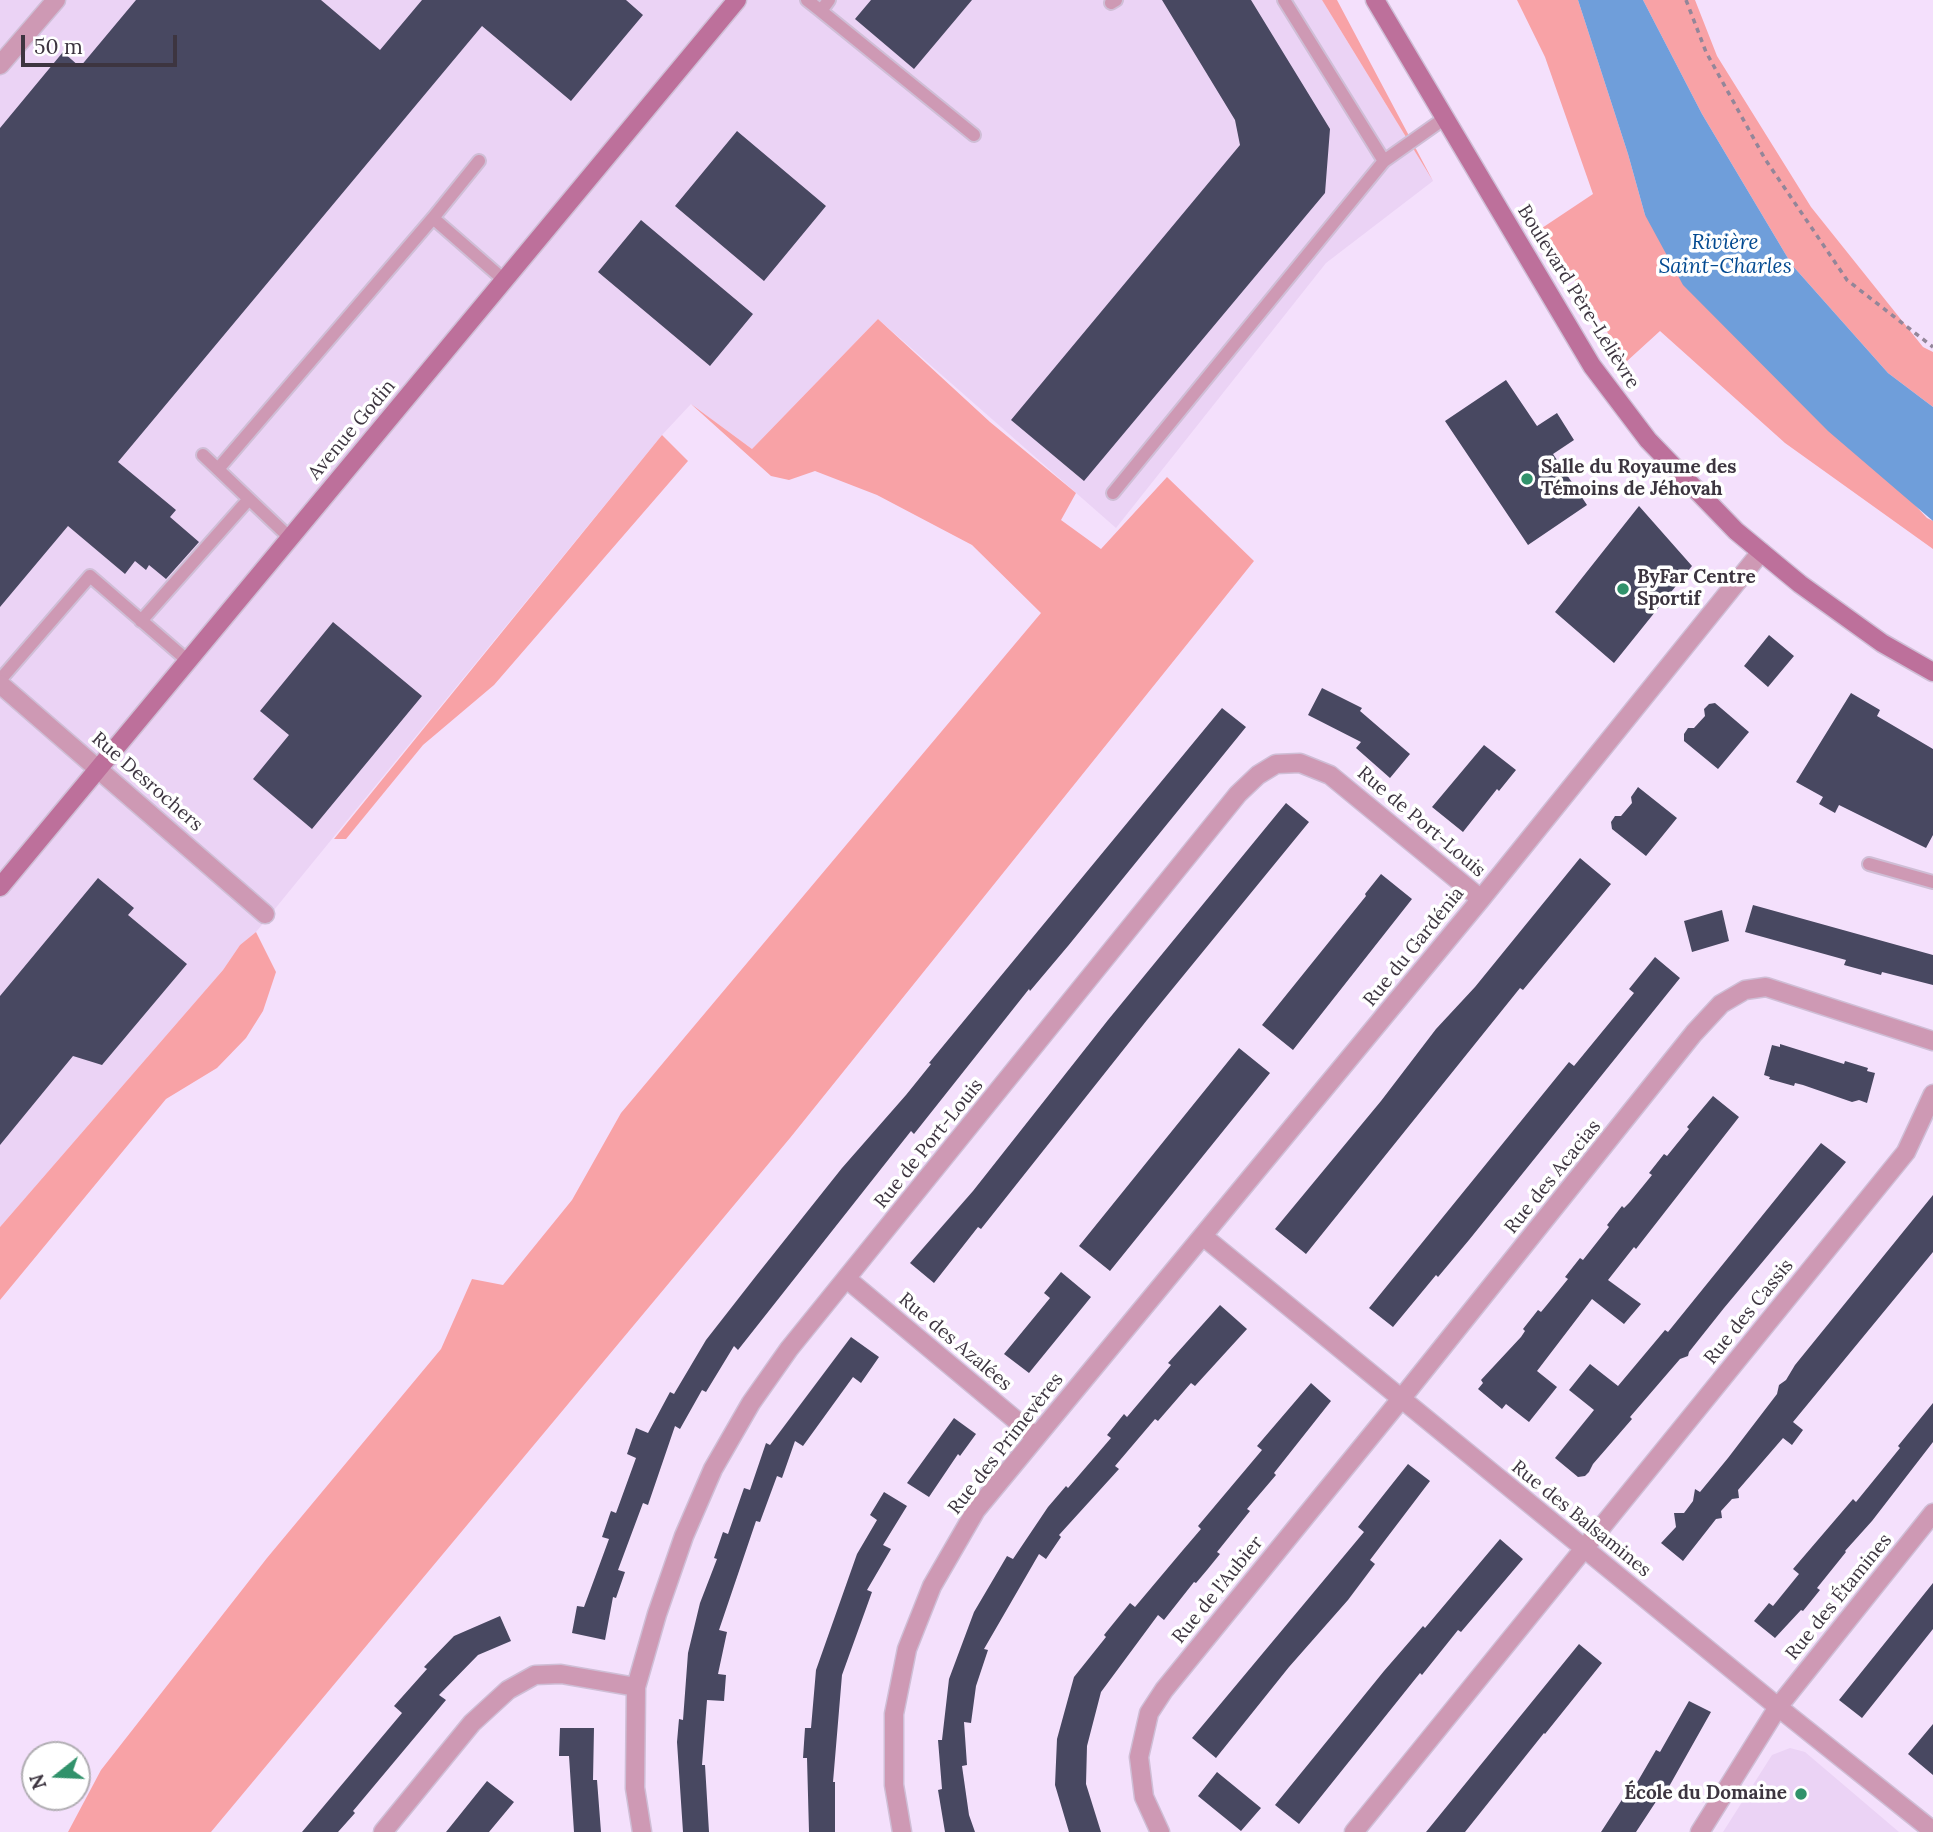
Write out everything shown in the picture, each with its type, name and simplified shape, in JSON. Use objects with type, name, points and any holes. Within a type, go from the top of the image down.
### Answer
[{"type":"street","points":[[0,65],[56,0]]},
{"type":"street","name":"Avenue Godin","points":[[0,887],[737,0]]},
{"type":"street","name":"Boulevard Père-Lelièvre","points":[[1375,0],[1606,386],[1664,458],[1736,531],[1761,551],[1850,621],[1933,672]]},
{"type":"street","name":"Rue du Gardénia","points":[[1204,1237],[1761,551]]},
{"type":"street","name":"Rue Desrochers","points":[[0,682],[265,914]]},
{"type":"street","name":"Rue de Port-Louis","points":[[642,1832],[635,1788],[636,1687],[657,1614],[684,1536],[713,1469],[751,1403],[789,1349],[1230,804],[1258,775],[1276,764],[1300,763],[1331,775],[1481,899]]},
{"type":"street","name":"Rue des Acacias","points":[[1401,1399],[1694,1033],[1721,1004],[1745,990],[1766,987],[1933,1041]]},
{"type":"street","name":"Rue des Cassis","points":[[1585,1549],[1906,1152],[1933,1094]]},
{"type":"street","name":"Rue des Balsamines","points":[[1204,1237],[1933,1831]]},
{"type":"street","name":"Rue des Primevères","points":[[902,1832],[894,1784],[894,1714],[907,1649],[932,1586],[976,1510],[1204,1237]]},
{"type":"street","name":"Rue des Azalées","points":[[846,1279],[1036,1437]]},
{"type":"street","name":"Rue de l'Aubier","points":[[1160,1832],[1144,1797],[1139,1757],[1149,1713],[1164,1690],[1401,1399]]},
{"type":"street","name":"Rue des Étamines","points":[[1778,1707],[1933,1513]]},
{"type":"street","points":[[1354,1832],[1585,1549]]},
{"type":"street","points":[[383,1832],[472,1723],[508,1690],[535,1675],[561,1674],[636,1687]]},
{"type":"street","points":[[1700,1832],[1778,1707]]},
{"type":"lane","points":[[807,0],[974,135]]},
{"type":"lane","points":[[821,11],[830,0]]},
{"type":"lane","points":[[1284,0],[1384,161]]},
{"type":"lane","points":[[1113,493],[1384,161],[1445,118]]},
{"type":"lane","points":[[218,469],[479,161]]},
{"type":"lane","points":[[433,218],[504,280]]},
{"type":"lane","points":[[202,455],[290,538]]},
{"type":"lane","points":[[141,621],[249,499]]},
{"type":"lane","points":[[0,682],[90,576],[188,661]]},
{"type":"lane","points":[[1869,864],[1933,882]]},
{"type":"path","points":[[1686,0],[1706,52],[1765,159],[1847,281],[1933,346]]},
{"type":"shaded area","points":[[0,0],[1322,0],[1433,181],[1326,263],[1116,528],[878,319],[752,449],[691,404],[662,435],[256,932],[240,945],[223,970],[0,1227]]},
{"type":"shaded area","points":[[1322,0],[1337,0],[1433,181]]},
{"type":"shaded area","points":[[1517,0],[1578,0],[1645,215],[1927,518],[1933,521],[1933,549],[1785,443],[1660,331],[1626,362],[1542,228],[1593,194],[1545,57]]},
{"type":"shaded area","points":[[1643,0],[1695,0],[1717,56],[1811,207],[1923,347],[1933,352],[1933,407],[1888,373],[1792,265],[1702,114]]},
{"type":"shaded area","points":[[878,319],[990,422],[1076,493],[1061,520],[1101,549],[1167,477],[1254,561],[790,1138],[211,1832],[68,1832],[79,1811],[91,1811],[91,1789],[101,1770],[267,1558],[441,1349],[472,1279],[503,1285],[572,1200],[621,1113],[1041,613],[972,545],[877,495],[815,471],[789,480],[771,476],[691,404],[752,449]]},
{"type":"shaded area","points":[[662,435],[688,461],[494,685],[423,745],[346,839],[334,839]]},
{"type":"shaded area","points":[[256,932],[276,972],[263,1011],[246,1038],[217,1068],[166,1099],[0,1300],[0,1227],[223,970],[240,945]]},
{"type":"shaded area","name":"École du Domaine","points":[[1790,1748],[1805,1752],[1899,1832],[1723,1832],[1772,1755]]},
{"type":"water","name":"Rivière Saint-Charles","points":[[1578,0],[1643,0],[1702,114],[1792,265],[1888,373],[1933,407],[1933,521],[1828,431],[1683,285],[1645,215]]},
{"type":"building","points":[[136,0],[321,0],[380,50],[422,0],[626,0],[643,15],[571,101],[482,26],[118,462],[176,510],[170,517],[199,542],[166,579],[149,565],[146,570],[135,561],[125,574],[68,526],[0,607],[0,128],[63,52],[80,67]]},
{"type":"building","points":[[871,0],[972,0],[914,69],[855,19]]},
{"type":"building","points":[[1162,0],[1251,0],[1330,129],[1325,193],[1084,481],[1011,420],[1240,145],[1235,120]]},
{"type":"building","points":[[737,131],[826,206],[764,281],[675,206]]},
{"type":"building","points":[[641,220],[753,314],[710,366],[598,272]]},
{"type":"building","name":"Salle du Royaume des Témoins de Jéhovah","points":[[1506,380],[1537,426],[1557,413],[1574,440],[1553,454],[1587,505],[1528,545],[1445,421]]},
{"type":"building","name":"ByFar Centre Sportif","points":[[1639,506],[1692,566],[1614,663],[1555,612]]},
{"type":"building","points":[[333,622],[422,696],[312,829],[253,779],[289,735],[260,711]]},
{"type":"building","points":[[1769,635],[1794,656],[1768,687],[1744,666]]},
{"type":"building","points":[[1322,688],[1362,708],[1360,711],[1410,754],[1390,778],[1356,748],[1361,742],[1308,715]]},
{"type":"building","points":[[1851,693],[1880,710],[1877,716],[1933,749],[1933,835],[1926,848],[1839,805],[1835,813],[1819,804],[1823,797],[1796,782]]},
{"type":"building","points":[[1715,703],[1749,732],[1718,769],[1684,741],[1688,728],[1694,728],[1705,716],[1704,709]]},
{"type":"building","points":[[1222,708],[1246,727],[1068,946],[1030,991],[1029,989],[914,1134],[911,1131],[738,1350],[734,1346],[706,1392],[702,1390],[680,1429],[675,1426],[648,1505],[643,1503],[618,1570],[625,1572],[616,1598],[613,1597],[605,1640],[572,1633],[577,1606],[584,1607],[609,1539],[602,1537],[611,1511],[616,1513],[636,1458],[627,1454],[636,1428],[648,1433],[670,1392],[674,1394],[706,1340],[756,1276]]},
{"type":"building","points":[[1484,745],[1516,770],[1463,832],[1432,807]]},
{"type":"building","points":[[1638,787],[1677,818],[1646,856],[1612,829],[1611,822],[1615,816],[1621,816],[1632,803],[1631,797]]},
{"type":"building","points":[[1286,803],[1309,822],[981,1229],[978,1227],[934,1283],[910,1263],[973,1191],[1108,1020]]},
{"type":"building","points":[[1580,858],[1611,884],[1523,990],[1520,988],[1306,1254],[1275,1229],[1381,1101],[1436,1029],[1475,987]]},
{"type":"building","points":[[1381,874],[1412,899],[1293,1050],[1262,1025]]},
{"type":"building","points":[[98,878],[134,908],[128,915],[187,964],[102,1065],[73,1056],[0,1145],[0,996]]},
{"type":"building","points":[[1753,905],[1933,955],[1933,985],[1844,965],[1846,960],[1745,932]]},
{"type":"building","points":[[1722,910],[1729,941],[1692,952],[1684,921]]},
{"type":"building","points":[[1655,957],[1680,978],[1469,1240],[1393,1327],[1369,1308],[1569,1062],[1574,1066],[1634,993],[1629,989]]},
{"type":"building","points":[[1780,1044],[1844,1064],[1845,1061],[1868,1068],[1867,1071],[1875,1073],[1867,1103],[1859,1100],[1852,1102],[1803,1085],[1795,1083],[1794,1086],[1769,1079],[1770,1077],[1764,1075],[1772,1045],[1780,1047]]},
{"type":"building","points":[[1239,1048],[1270,1073],[1110,1271],[1079,1246]]},
{"type":"building","points":[[1713,1096],[1739,1117],[1636,1249],[1634,1247],[1608,1280],[1641,1304],[1624,1324],[1592,1299],[1537,1371],[1557,1387],[1529,1422],[1506,1404],[1502,1409],[1478,1389],[1483,1383],[1481,1380],[1521,1337],[1525,1331],[1523,1329],[1538,1310],[1541,1312],[1546,1306],[1568,1279],[1565,1277],[1580,1258],[1583,1260],[1622,1206],[1624,1208],[1630,1202],[1652,1175],[1649,1173],[1664,1154],[1667,1156]]},
{"type":"building","points":[[1821,1143],[1846,1162],[1724,1308],[1688,1356],[1680,1359],[1630,1417],[1632,1419],[1589,1472],[1578,1477],[1555,1458],[1594,1410],[1569,1390],[1590,1364],[1618,1386],[1665,1330],[1668,1332]]},
{"type":"building","points":[[1933,1195],[1933,1252],[1793,1422],[1803,1430],[1792,1445],[1783,1438],[1738,1490],[1739,1498],[1732,1499],[1721,1511],[1722,1518],[1716,1519],[1683,1561],[1661,1543],[1676,1527],[1674,1513],[1684,1513],[1693,1501],[1695,1489],[1700,1492],[1728,1458],[1777,1394],[1779,1385],[1786,1380],[1795,1365]]},
{"type":"building","points":[[1061,1272],[1091,1297],[1029,1373],[1004,1354],[1050,1298],[1044,1293]]},
{"type":"building","points":[[1220,1305],[1247,1329],[1195,1386],[1191,1383],[1158,1421],[1155,1419],[1115,1466],[1119,1469],[1059,1535],[1061,1537],[1046,1559],[1039,1554],[984,1649],[988,1650],[976,1686],[971,1723],[964,1722],[967,1765],[962,1766],[969,1815],[975,1832],[945,1832],[938,1790],[942,1789],[938,1740],[942,1740],[949,1679],[974,1612],[1007,1556],[1013,1559],[1048,1507],[1111,1438],[1107,1435],[1124,1414],[1127,1417],[1171,1365],[1168,1363]]},
{"type":"building","points":[[851,1337],[879,1357],[861,1383],[853,1377],[803,1446],[795,1441],[782,1478],[777,1476],[760,1522],[756,1521],[719,1630],[727,1632],[718,1674],[726,1675],[724,1701],[707,1700],[702,1765],[705,1765],[709,1832],[683,1832],[677,1742],[679,1719],[683,1720],[688,1653],[700,1603],[717,1559],[714,1558],[723,1532],[728,1534],[744,1488],[750,1490],[766,1443],[770,1445]]},
{"type":"building","points":[[1311,1383],[1331,1401],[1247,1509],[1250,1511],[1217,1552],[1220,1554],[1164,1620],[1158,1615],[1101,1692],[1087,1746],[1086,1784],[1101,1832],[1069,1832],[1055,1785],[1057,1739],[1074,1677],[1130,1603],[1135,1607],[1201,1529],[1198,1526],[1262,1450],[1257,1446]]},
{"type":"building","points":[[1933,1403],[1933,1442],[1872,1521],[1845,1551],[1817,1588],[1820,1590],[1775,1638],[1754,1621],[1769,1603],[1773,1606],[1799,1574],[1793,1569],[1853,1499],[1856,1502]]},
{"type":"building","points":[[954,1418],[976,1434],[960,1456],[958,1454],[929,1497],[907,1483]]},
{"type":"building","points":[[1408,1464],[1430,1481],[1370,1560],[1375,1564],[1348,1600],[1289,1667],[1216,1758],[1192,1738],[1364,1532],[1358,1527]]},
{"type":"building","points":[[884,1492],[907,1506],[883,1545],[891,1549],[867,1590],[872,1592],[842,1675],[833,1782],[835,1832],[809,1832],[807,1758],[803,1758],[805,1728],[811,1728],[816,1670],[857,1554],[877,1520],[870,1515]]},
{"type":"building","points":[[1500,1539],[1523,1559],[1461,1632],[1458,1630],[1422,1675],[1420,1673],[1299,1824],[1275,1805],[1384,1671],[1423,1626],[1425,1628]]},
{"type":"building","points":[[1933,1583],[1933,1629],[1862,1718],[1839,1700]]},
{"type":"building","points":[[500,1616],[511,1641],[478,1655],[439,1695],[446,1700],[338,1832],[302,1832],[402,1713],[394,1706],[427,1669],[424,1667],[454,1636]]},
{"type":"building","points":[[1579,1644],[1602,1663],[1545,1734],[1465,1832],[1426,1832]]},
{"type":"building","points":[[1689,1701],[1711,1712],[1662,1799],[1659,1797],[1636,1832],[1601,1832],[1625,1795],[1628,1798],[1656,1750],[1660,1752]]},
{"type":"building","points":[[1933,1724],[1933,1775],[1908,1754]]},
{"type":"building","points":[[560,1728],[594,1728],[593,1780],[597,1780],[601,1832],[574,1832],[569,1756],[559,1756]]},
{"type":"building","points":[[1217,1772],[1261,1808],[1241,1831],[1198,1796]]},
{"type":"building","points":[[487,1781],[514,1802],[489,1832],[446,1832]]},
{"type":"place","name":"Salle du Royaume des Témoins de Jéhovah","points":[[1527,479]]},
{"type":"place","name":"ByFar Centre Sportif","points":[[1623,589]]},
{"type":"place","name":"École du Domaine","points":[[1801,1794]]}]
